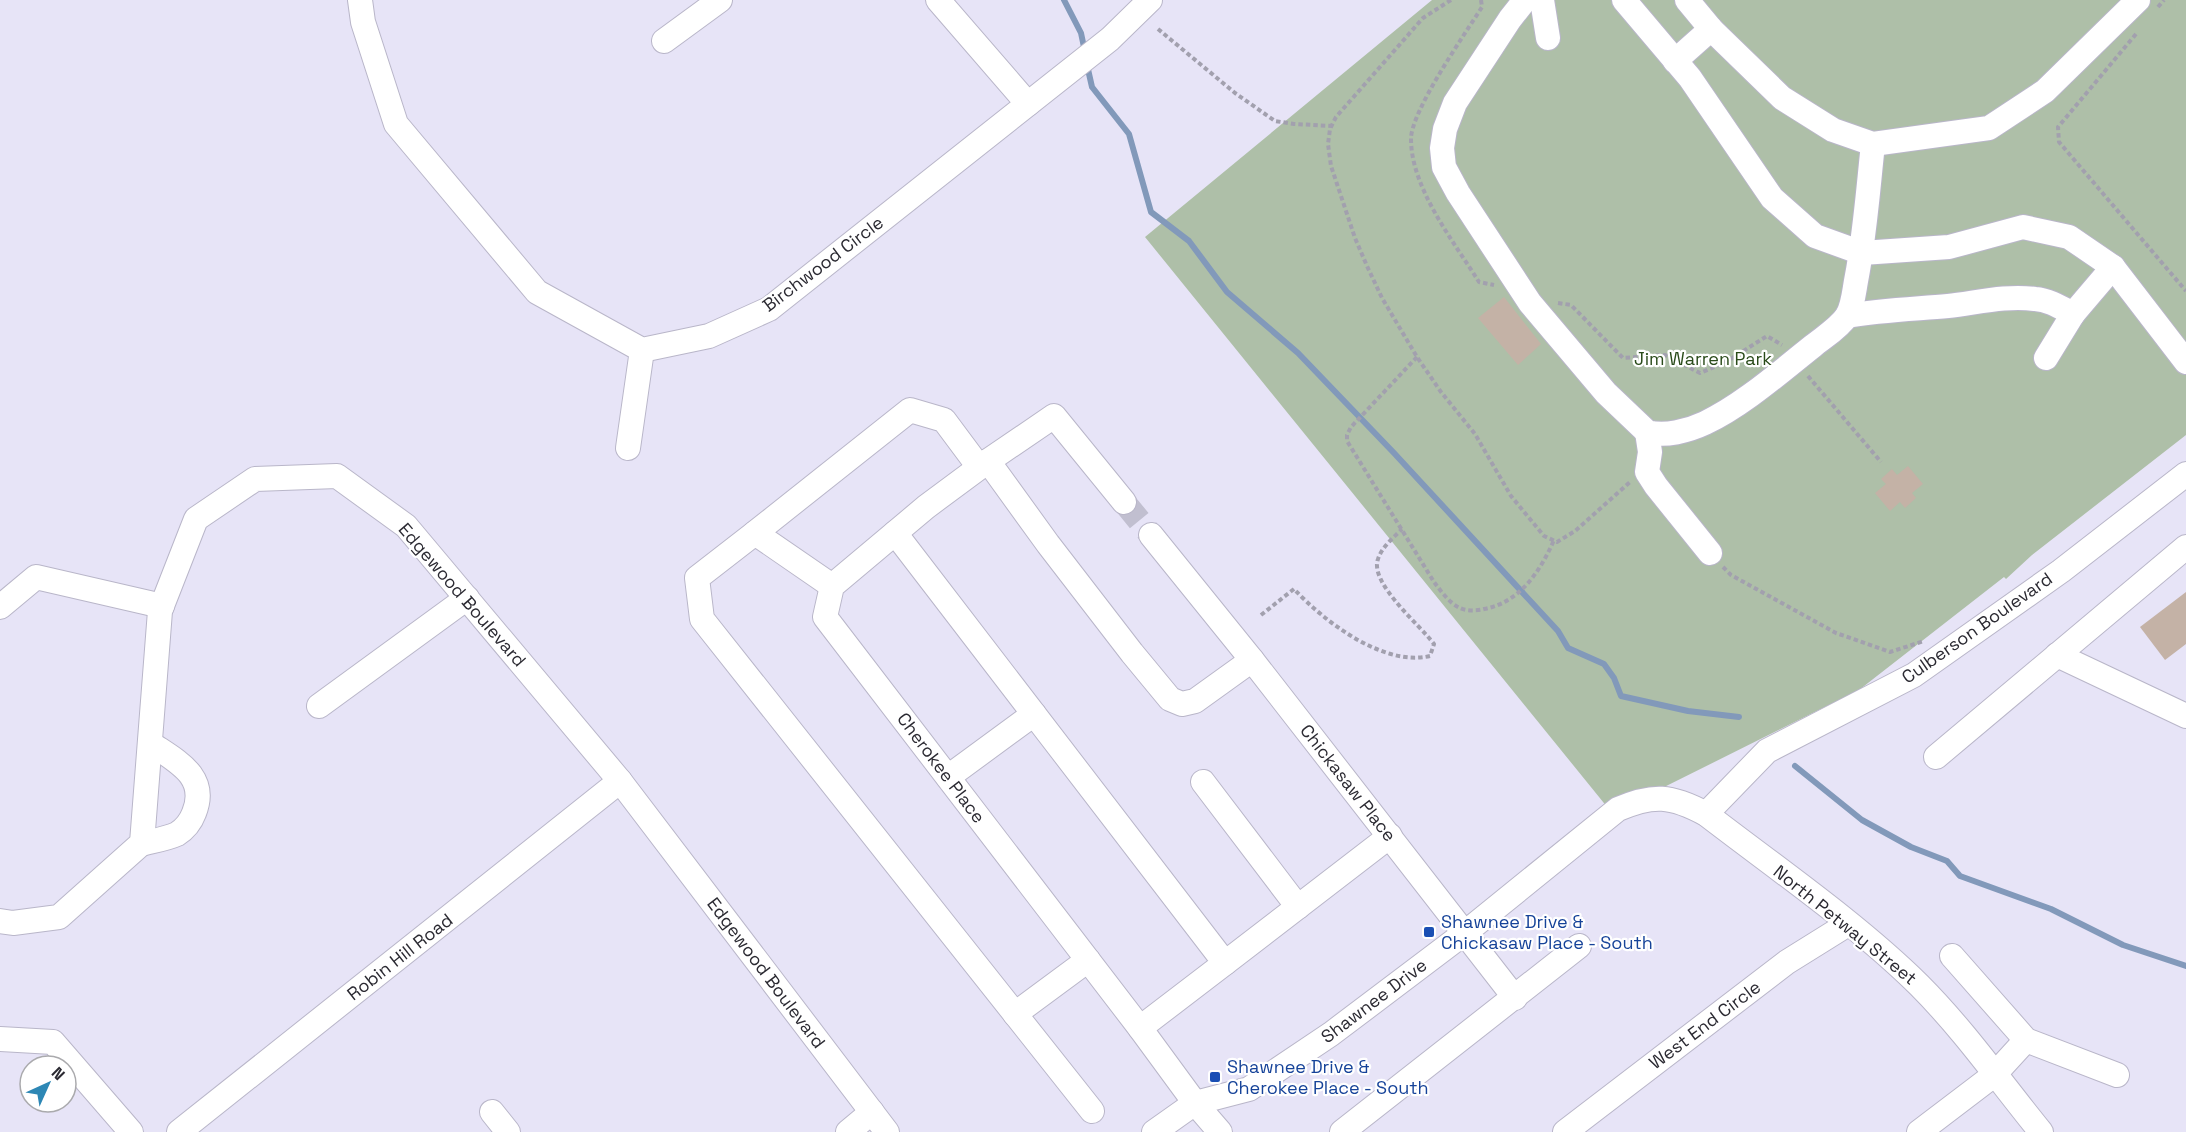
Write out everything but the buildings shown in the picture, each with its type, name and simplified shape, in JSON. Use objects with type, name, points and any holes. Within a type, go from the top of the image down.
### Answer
[{"type":"street","points":[[360,0],[363,22],[396,124],[537,292],[642,350],[628,448]]},
{"type":"street","points":[[664,41],[720,0]]},
{"type":"street","points":[[938,0],[1028,105]]},
{"type":"street","name":"Birchwood Circle","points":[[642,350],[709,336],[769,309],[1110,39],[1150,0]]},
{"type":"street","points":[[1525,0],[1455,103],[1445,129],[1444,167],[1458,193],[1522,292],[1606,393],[1647,432],[1656,434],[1680,431],[1704,423],[1732,406],[1795,360],[1847,316],[1853,301],[1862,252],[1873,144]]},
{"type":"street","points":[[1542,0],[1548,38]]},
{"type":"street","points":[[1624,0],[1690,78],[1772,198],[1815,236],[1862,252],[1948,247],[2024,227],[2069,237],[2113,267],[2186,362]]},
{"type":"street","points":[[1687,0],[1711,29],[1782,98],[1833,130],[1873,144],[1989,128],[2045,91],[2147,4]]},
{"type":"street","points":[[1676,61],[1711,29]]},
{"type":"street","points":[[2046,358],[2073,314],[2113,267]]},
{"type":"street","points":[[1847,316],[1883,310],[2034,298],[2055,303],[2073,314]]},
{"type":"street","points":[[1092,1111],[702,619],[697,578],[910,410],[944,420],[983,464],[1170,699],[1182,704],[1195,701],[1252,660]]},
{"type":"street","points":[[755,533],[832,586],[983,464],[1054,416],[1124,502]]},
{"type":"street","points":[[1647,432],[1650,452],[1647,472],[1710,554]]},
{"type":"street","name":"Culberson Boulevard","points":[[1706,814],[1767,751],[1914,675],[2061,571],[2186,474]]},
{"type":"street","name":"Edgewood Boulevard","points":[[141,844],[160,612],[196,519],[255,478],[337,476],[406,526],[621,781],[887,1132]]},
{"type":"street","points":[[895,533],[1225,963]]},
{"type":"street","name":"Chickasaw Place","points":[[1151,535],[1466,932],[1515,998]]},
{"type":"street","points":[[1936,758],[2186,547]]},
{"type":"street","points":[[0,607],[36,577],[162,606]]},
{"type":"street","name":"Cherokee Place","points":[[832,586],[825,617],[1195,1103],[1220,1132]]},
{"type":"street","points":[[320,705],[467,598]]},
{"type":"street","points":[[2057,655],[2186,716]]},
{"type":"street","points":[[948,777],[1034,714]]},
{"type":"street","points":[[0,921],[13,922],[59,917],[141,844],[177,833],[187,826],[199,800],[195,779],[177,761],[150,743]]},
{"type":"street","name":"Robin Hill Road","points":[[179,1132],[621,781]]},
{"type":"street","points":[[1203,782],[1298,907]]},
{"type":"street","name":"Shawnee Drive","points":[[1154,1132],[1195,1103],[1249,1089],[1331,1034],[1466,932],[1618,810],[1638,801],[1658,797],[1686,803],[1706,814]]},
{"type":"street","name":"North Petway Street","points":[[1706,814],[1848,924],[1918,985],[1958,1028],[2041,1132]]},
{"type":"street","points":[[1140,1028],[1390,836]]},
{"type":"street","name":"West End Circle","points":[[1565,1132],[1787,962],[1848,924]]},
{"type":"street","points":[[1342,1132],[1580,946]]},
{"type":"street","points":[[1952,956],[2026,1040],[2117,1075]]},
{"type":"street","points":[[1015,1014],[1088,960]]},
{"type":"street","points":[[0,1039],[53,1042],[131,1132]]},
{"type":"street","points":[[1919,1132],[1994,1075],[2026,1040]]},
{"type":"street","points":[[492,1112],[508,1132]]},
{"type":"street","points":[[848,1132],[872,1112]]},
{"type":"path","points":[[1451,0],[1423,18],[1350,101],[1332,126],[1328,144],[1331,166],[1355,238],[1382,298],[1417,357],[1441,392],[1475,434],[1511,496],[1544,536],[1557,542],[1575,531],[1626,484],[1647,472]]},
{"type":"path","points":[[1480,0],[1482,7],[1418,112],[1411,138],[1416,170],[1428,199],[1479,282],[1515,288],[1538,300],[1571,305],[1623,358],[1665,355],[1700,373],[1726,362],[1767,336],[1781,344],[1881,462]]},
{"type":"path","points":[[2147,4],[2164,0]]},
{"type":"path","points":[[2143,25],[2058,127],[2059,142],[2186,291]]},
{"type":"path","points":[[1158,29],[1235,93],[1275,121],[1332,126]]},
{"type":"path","points":[[1417,357],[1351,427],[1347,441],[1434,582],[1447,599],[1461,609],[1479,610],[1507,603],[1541,567],[1554,540]]},
{"type":"path","points":[[1262,615],[1294,589],[1330,622],[1361,641],[1402,657],[1430,656],[1434,644],[1383,585],[1378,573],[1377,561],[1386,546],[1402,529]]},
{"type":"path","points":[[1710,554],[1731,575],[1836,633],[1890,652],[1931,639]]},
{"type":"green space","name":"Jim Warren Park","points":[[1432,0],[2186,0],[2186,435],[2032,555],[2006,579],[2004,577],[1859,690],[1612,813],[1145,237]]},
{"type":"waterway","points":[[1064,0],[1081,33],[1085,52]]},
{"type":"waterway","points":[[1087,65],[1092,87],[1129,134],[1151,212],[1189,241],[1227,292],[1298,353],[1394,453],[1558,631],[1568,648],[1604,664],[1614,678],[1621,696],[1688,711],[1739,717]]},
{"type":"waterway","points":[[1795,766],[1862,820],[1911,847],[1947,861],[1960,876],[2051,909],[2123,945],[2186,966]]},
{"type":"tunnel","points":[[1124,502],[1151,535]]},
{"type":"place","name":"Shawnee Drive & Chickasaw Place - South","points":[[1429,932]]},
{"type":"place","name":"Shawnee Drive & Cherokee Place - South","points":[[1215,1077]]}]
